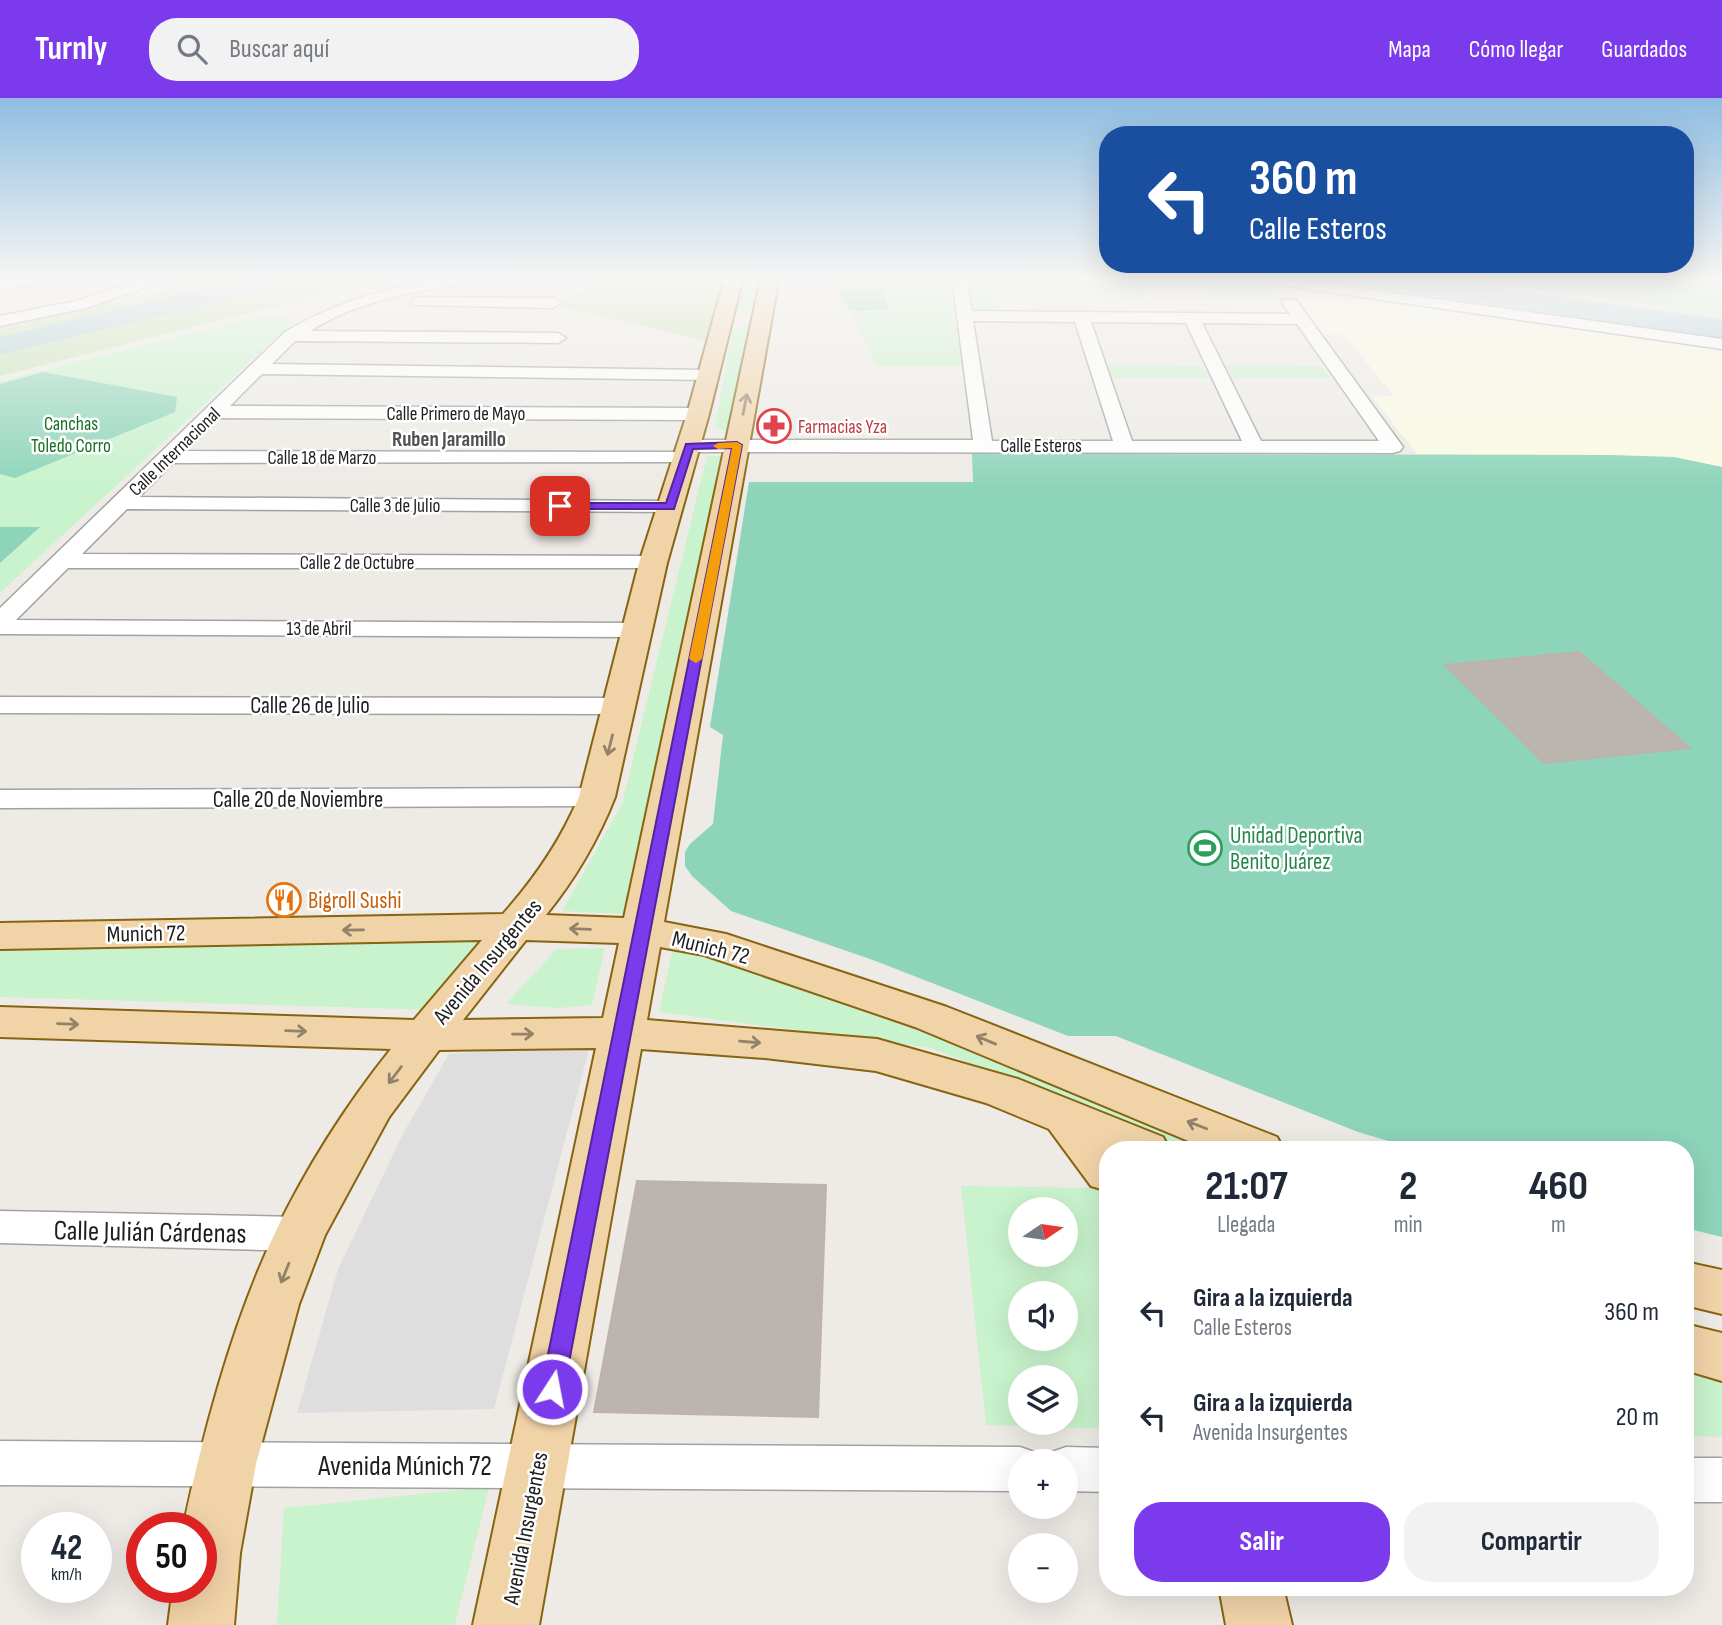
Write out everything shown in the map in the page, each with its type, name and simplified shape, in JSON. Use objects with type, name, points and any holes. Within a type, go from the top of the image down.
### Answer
[{"type":"main road","name":"Avenida Insurgentes","points":[[201,1625],[209,1553],[226,1464],[272,1304],[300,1234],[371,1107],[565,863],[597,797],[653,563],[695,423],[729,348]]},
{"type":"main road","name":"Avenida Insurgentes","points":[[506,1625],[737,445],[740,348]]},
{"type":"main road","name":"Munich 72","points":[[0,936],[514,927],[642,931],[711,943],[931,1017],[1237,1141]]},
{"type":"main road","points":[[0,1022],[426,1035],[622,1033],[765,1043],[877,1055],[1002,1091],[1124,1141]]},
{"type":"main road","points":[[1066,1117],[1099,1161]]},
{"type":"main road","points":[[1694,1285],[1722,1292]]},
{"type":"main road","points":[[1694,1349],[1722,1357]]},
{"type":"main road","points":[[1253,1596],[1259,1625]]},
{"type":"street","name":"Calle Internacional","points":[[0,621],[279,348]]},
{"type":"street","points":[[969,348],[983,444]]},
{"type":"street","points":[[1091,348],[1124,445]]},
{"type":"street","points":[[1206,348],[1254,446]]},
{"type":"street","name":"Calle Esteros","points":[[695,423],[737,445],[1393,447],[1324,348]]},
{"type":"street","points":[[259,369],[695,423]]},
{"type":"street","name":"Calle Primero de Mayo","points":[[213,412],[695,423]]},
{"type":"street","name":"Calle 18 de Marzo","points":[[168,457],[695,423]]},
{"type":"street","name":"Calle 3 de Julio","points":[[121,503],[670,506]]},
{"type":"street","name":"Calle 2 de Octubre","points":[[61,561],[653,563]]},
{"type":"street","name":"13 de Abril","points":[[0,627],[637,630]]},
{"type":"street","name":"Calle 26 de Julio","points":[[0,705],[620,706]]},
{"type":"street","name":"Calle 20 de Noviembre","points":[[0,799],[597,797]]},
{"type":"street","name":"Calle Julián Cárdenas","points":[[0,1227],[300,1234]]},
{"type":"street","name":"Avenida Múnich 72","points":[[0,1462],[1008,1469]]},
{"type":"street","points":[[1078,1469],[1099,1470]]},
{"type":"street","points":[[1694,1480],[1722,1480]]},
{"type":"shaded area","points":[[1355,348],[1722,349],[1722,467],[1674,457],[1417,454],[1372,397],[1394,396]]},
{"type":"shaded area","points":[[590,1045],[494,1409],[297,1413],[338,1269],[404,1132],[449,1054]]},
{"type":"green space","points":[[0,348],[109,348],[0,376]]},
{"type":"green space","name":"Canchas Toledo Corro","points":[[130,348],[265,348],[0,593],[0,381]]},
{"type":"green space","points":[[729,348],[748,348],[728,427],[726,431],[715,427]]},
{"type":"green space","points":[[868,348],[959,348],[962,366],[877,366]]},
{"type":"green space","points":[[1106,365],[1201,366],[1209,378],[1111,378]]},
{"type":"green space","points":[[1226,365],[1321,366],[1330,378],[1232,378]]},
{"type":"green space","points":[[43,372],[177,397],[175,412],[15,478],[0,474],[0,384]]},
{"type":"green space","name":"Unidad Deportiva Benito Juárez","points":[[972,454],[1611,455],[1674,457],[1722,467],[1722,1237],[1694,1230],[1694,1141],[1388,1141],[1358,1132],[1116,1036],[1068,1036],[873,960],[731,911],[692,876],[685,866],[685,852],[690,844],[713,824],[723,735],[710,727],[749,482],[973,482]]},
{"type":"green space","points":[[707,456],[731,456],[628,914],[562,911],[622,804]]},
{"type":"green space","points":[[0,527],[40,527],[0,563]]},
{"type":"green space","points":[[494,935],[434,1010],[0,997],[0,943]]},
{"type":"green space","points":[[605,948],[592,1005],[558,1008],[506,1004],[557,949]]},
{"type":"green space","points":[[673,948],[872,1008],[1209,1141],[1168,1141],[931,1048],[659,1012]]},
{"type":"green space","points":[[961,1186],[1096,1188],[1099,1192],[1099,1429],[1078,1428],[1078,1365],[1008,1365],[1008,1426],[986,1425]]},
{"type":"green space","points":[[1694,1366],[1722,1374],[1722,1437],[1694,1436]]},
{"type":"green space","points":[[489,1487],[455,1625],[277,1625],[284,1508]]},
{"type":"building","points":[[1579,652],[1690,748],[1544,763],[1445,665]]},
{"type":"building","points":[[637,1181],[826,1185],[818,1417],[594,1412]]},
{"type":"slow traffic","points":[[696,659],[737,445],[718,446]]},
{"type":"place","name":"Farmacias Yza","points":[[774,426]]},
{"type":"place","name":"Unidad Deportiva Benito Juárez","points":[[1205,848]]},
{"type":"place","name":"Bigroll Sushi","points":[[284,900]]},
{"type":"district","name":"Ruben Jaramillo","points":[[449,439]]},
{"type":"route","points":[[552,1389],[737,445],[689,446],[670,506],[560,506]]}]
